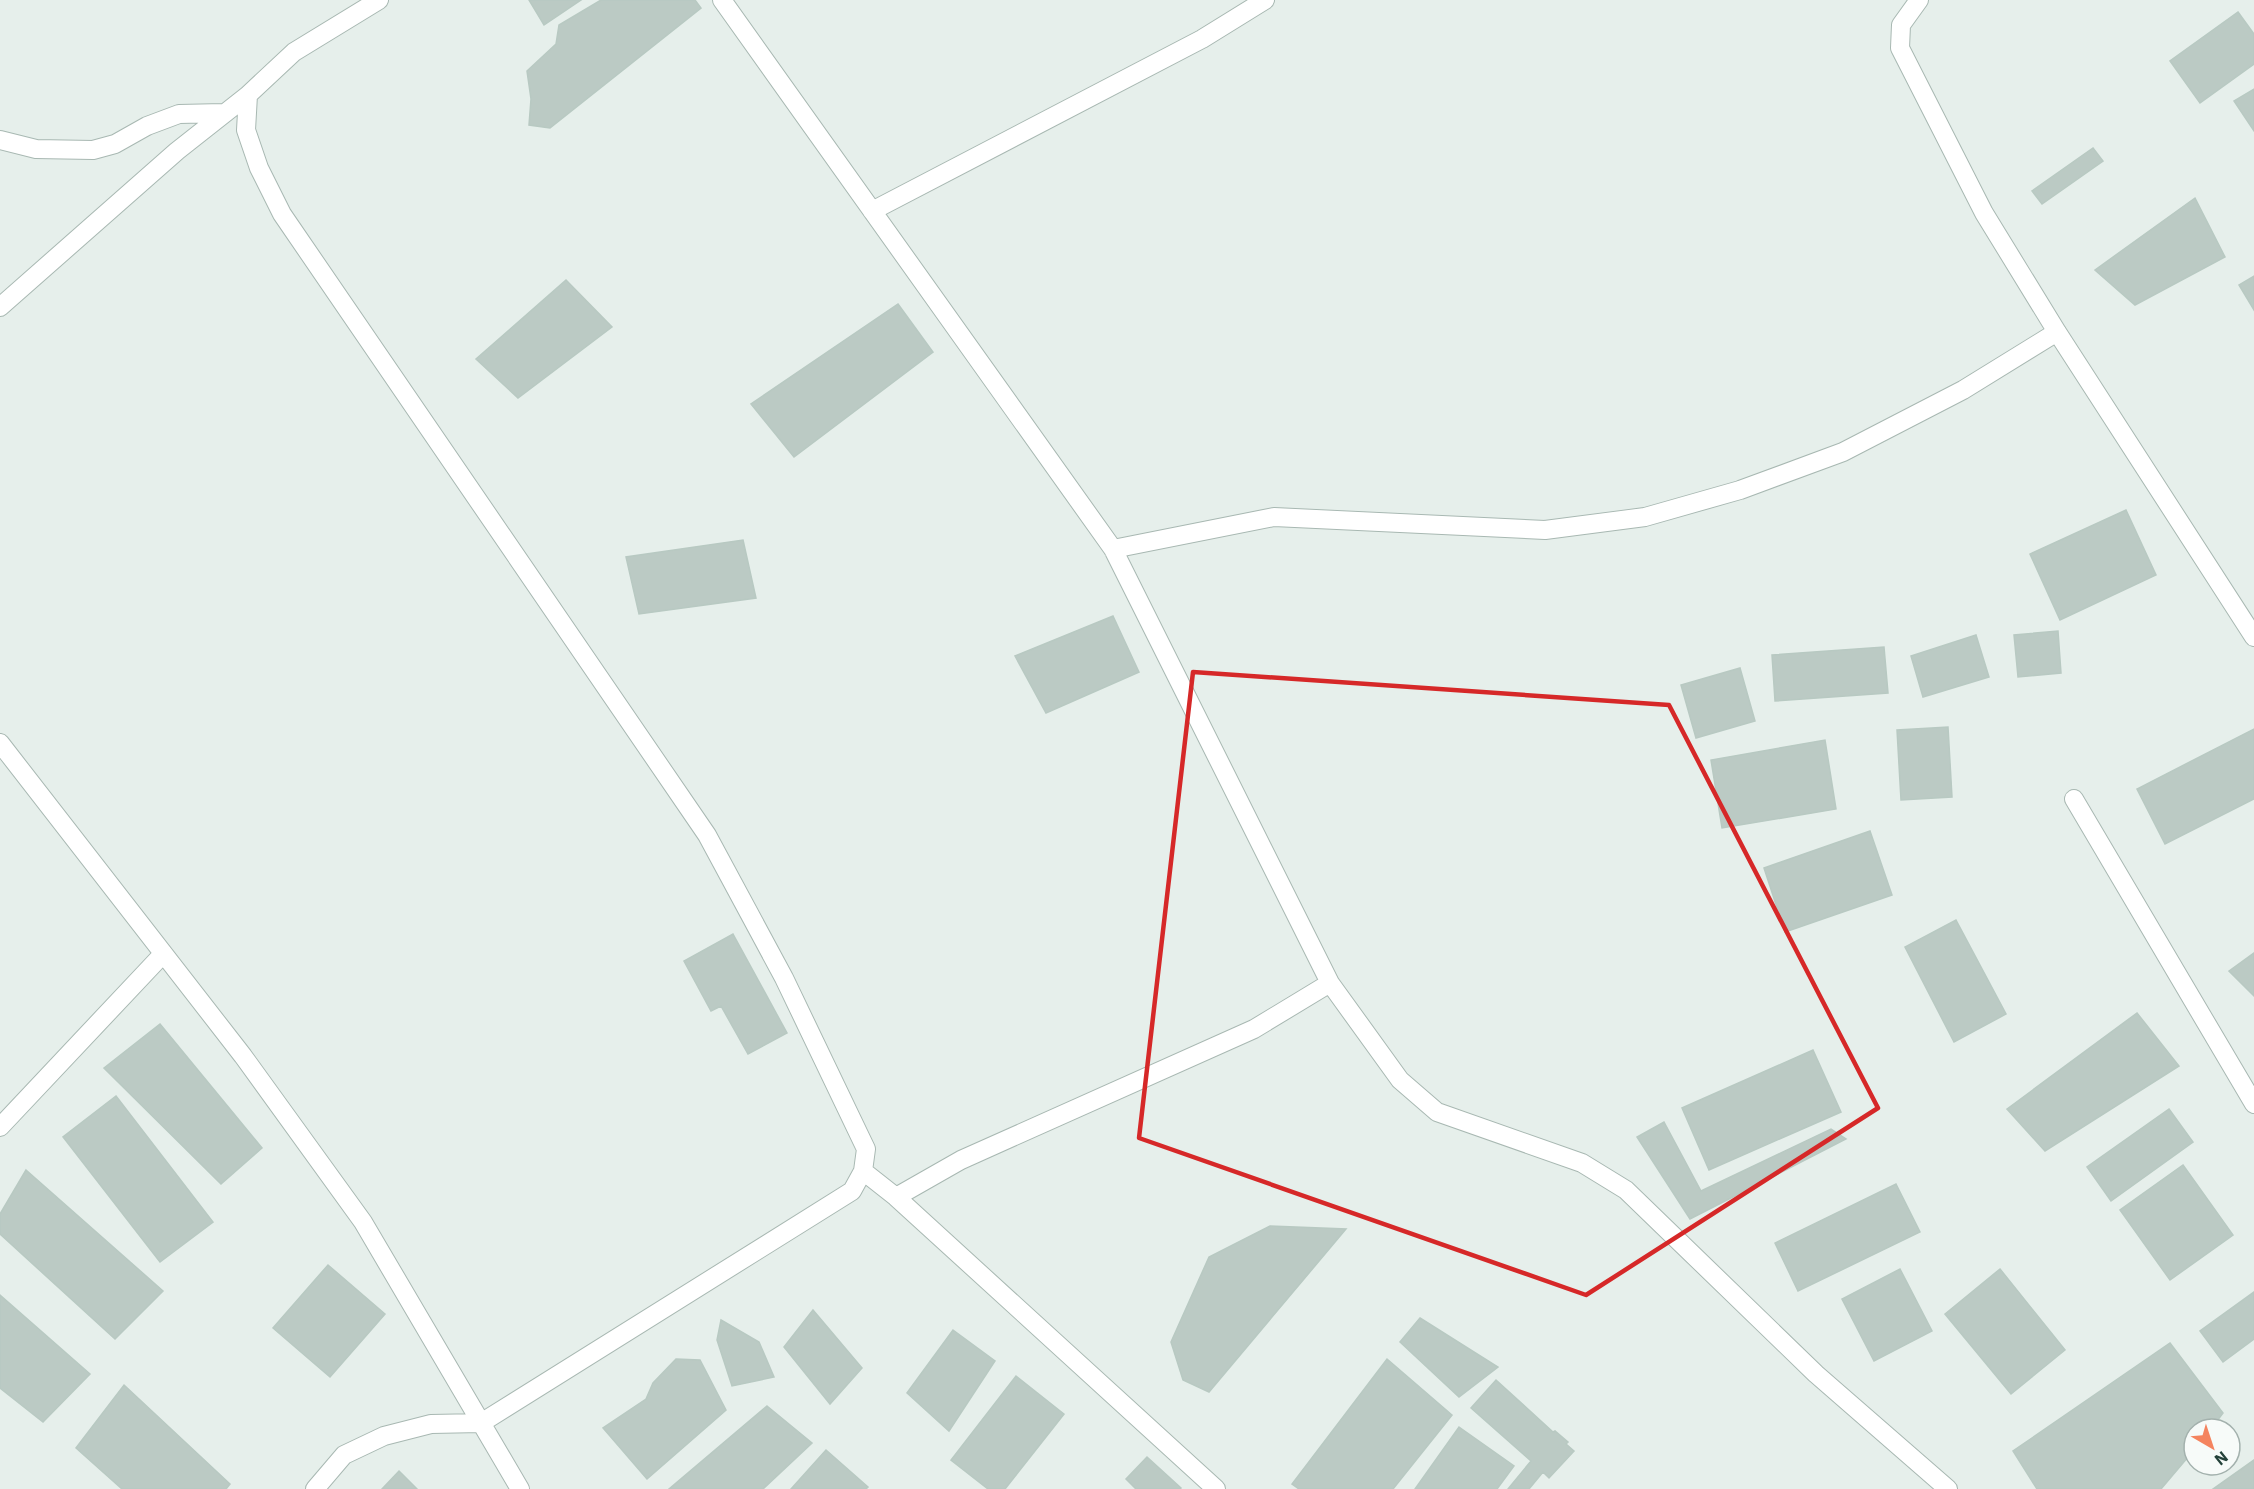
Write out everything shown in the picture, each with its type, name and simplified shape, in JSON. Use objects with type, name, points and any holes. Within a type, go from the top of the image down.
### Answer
[{"type":"street","points":[[0,307],[223,113],[248,95],[294,52],[379,0]]},
{"type":"street","points":[[722,0],[1113,549],[1330,983],[1400,1080],[1437,1112],[1582,1163],[1626,1190],[1816,1374],[1948,1489]]},
{"type":"street","points":[[872,211],[1202,39],[1265,0]]},
{"type":"street","points":[[1919,0],[1901,25],[1900,48],[1984,213],[2057,332],[2254,637]]},
{"type":"street","points":[[248,95],[246,130],[260,168],[282,214],[708,835],[784,978],[866,1149],[862,1171],[852,1191],[482,1423],[431,1424],[384,1436],[344,1455],[315,1489]]},
{"type":"street","points":[[0,140],[36,149],[93,150],[115,144],[147,126],[179,114],[223,113]]},
{"type":"street","points":[[1113,549],[1274,517],[1545,530],[1645,517],[1740,489],[1843,452],[1963,390],[2057,332]]},
{"type":"street","points":[[0,743],[243,1056],[363,1222],[520,1489]]},
{"type":"street","points":[[2074,799],[2254,1104]]},
{"type":"street","points":[[0,1126],[163,954]]},
{"type":"street","points":[[896,1197],[961,1160],[1254,1029],[1330,983]]},
{"type":"street","points":[[862,1171],[896,1197],[1216,1489]]},
{"type":"highlighted area","points":[[1193,672],[1669,705],[1878,1108],[1586,1295],[1139,1138]]},
{"type":"building","points":[[529,0],[581,0],[544,25]]},
{"type":"building","points":[[601,0],[695,0],[701,8],[550,128],[529,125],[531,99],[527,71],[556,44],[559,25]]},
{"type":"building","points":[[2238,12],[2254,34],[2254,64],[2200,103],[2170,61]]},
{"type":"building","points":[[2254,89],[2254,131],[2234,101]]},
{"type":"building","points":[[2093,148],[2103,161],[2042,204],[2032,191]]},
{"type":"building","points":[[2195,198],[2225,257],[2135,305],[2095,270]]},
{"type":"building","points":[[2254,276],[2254,310],[2239,285]]},
{"type":"building","points":[[566,280],[612,327],[518,398],[476,359]]},
{"type":"building","points":[[898,304],[933,352],[794,457],[751,404]]},
{"type":"building","points":[[2126,510],[2156,575],[2060,620],[2030,554]]},
{"type":"building","points":[[743,540],[756,598],[639,614],[626,557]]},
{"type":"building","points":[[1113,616],[1139,672],[1046,713],[1015,656]]},
{"type":"building","points":[[2058,631],[2061,673],[2018,677],[2014,635]]},
{"type":"building","points":[[1976,635],[1989,677],[1923,697],[1911,656]]},
{"type":"building","points":[[1884,647],[1888,693],[1775,701],[1772,655]]},
{"type":"building","points":[[1740,668],[1755,721],[1696,738],[1681,685]]},
{"type":"building","points":[[1948,727],[1952,797],[1901,800],[1897,730]]},
{"type":"building","points":[[2254,729],[2254,799],[2165,844],[2137,789]]},
{"type":"building","points":[[1825,740],[1836,809],[1722,828],[1711,760]]},
{"type":"building","points":[[1870,831],[1892,895],[1785,932],[1764,868]]},
{"type":"building","points":[[1956,920],[2006,1014],[1954,1042],[1905,947]]},
{"type":"building","points":[[733,934],[787,1033],[748,1054],[721,1006],[711,1011],[684,961]]},
{"type":"building","points":[[2254,953],[2254,996],[2229,971]]},
{"type":"building","points":[[2137,1013],[2179,1066],[2045,1151],[2007,1109]]},
{"type":"building","points":[[160,1024],[262,1148],[221,1184],[104,1068]]},
{"type":"building","points":[[1813,1050],[1841,1112],[1709,1170],[1682,1108]]},
{"type":"building","points":[[116,1096],[213,1222],[160,1262],[63,1137]]},
{"type":"building","points":[[2169,1109],[2193,1142],[2111,1201],[2087,1167]]},
{"type":"building","points":[[1664,1122],[1701,1191],[1831,1129],[1846,1139],[1690,1219],[1637,1137]]},
{"type":"building","points":[[2183,1165],[2233,1235],[2170,1280],[2120,1210]]},
{"type":"building","points":[[26,1170],[163,1291],[115,1339],[0,1234],[0,1214]]},
{"type":"building","points":[[1896,1184],[1920,1232],[1798,1291],[1775,1243]]},
{"type":"building","points":[[1270,1226],[1346,1229],[1209,1392],[1183,1380],[1171,1342],[1209,1257]]},
{"type":"building","points":[[328,1265],[385,1314],[330,1377],[273,1328]]},
{"type":"building","points":[[1900,1269],[1932,1331],[1874,1361],[1842,1299]]},
{"type":"building","points":[[2000,1269],[2065,1350],[2011,1394],[1945,1314]]},
{"type":"building","points":[[2254,1292],[2254,1339],[2223,1362],[2200,1331]]},
{"type":"building","points":[[0,1295],[90,1374],[43,1422],[0,1388]]},
{"type":"building","points":[[813,1310],[862,1368],[830,1404],[784,1347]]},
{"type":"building","points":[[1420,1318],[1498,1367],[1459,1397],[1400,1342]]},
{"type":"building","points":[[721,1320],[759,1342],[774,1377],[732,1386],[717,1340]]},
{"type":"building","points":[[953,1330],[995,1361],[949,1431],[907,1393]]},
{"type":"building","points":[[2170,1343],[2223,1413],[2220,1417],[2182,1417],[2182,1464],[2161,1489],[2037,1489],[2013,1451]]},
{"type":"building","points":[[676,1359],[700,1360],[726,1410],[647,1479],[603,1428],[646,1399],[653,1383]]},
{"type":"building","points":[[1387,1359],[1452,1415],[1393,1489],[1299,1489],[1292,1484]]},
{"type":"building","points":[[1016,1376],[1064,1414],[1005,1489],[988,1489],[951,1460]]},
{"type":"building","points":[[1496,1380],[1553,1432],[1555,1431],[1568,1442],[1566,1444],[1574,1451],[1549,1478],[1543,1472],[1529,1489],[1508,1489],[1531,1461],[1471,1408]]},
{"type":"building","points":[[124,1385],[230,1484],[226,1489],[122,1489],[76,1448]]},
{"type":"building","points":[[767,1406],[812,1443],[763,1489],[669,1489]]},
{"type":"building","points":[[1459,1427],[1514,1466],[1497,1489],[1415,1489]]},
{"type":"building","points":[[826,1450],[868,1487],[866,1489],[791,1489]]},
{"type":"building","points":[[1147,1457],[1181,1488],[1136,1489],[1126,1479]]},
{"type":"building","points":[[2254,1460],[2254,1489],[2213,1489],[2230,1477],[2242,1477],[2242,1468]]},
{"type":"building","points":[[399,1471],[417,1489],[382,1489]]}]
